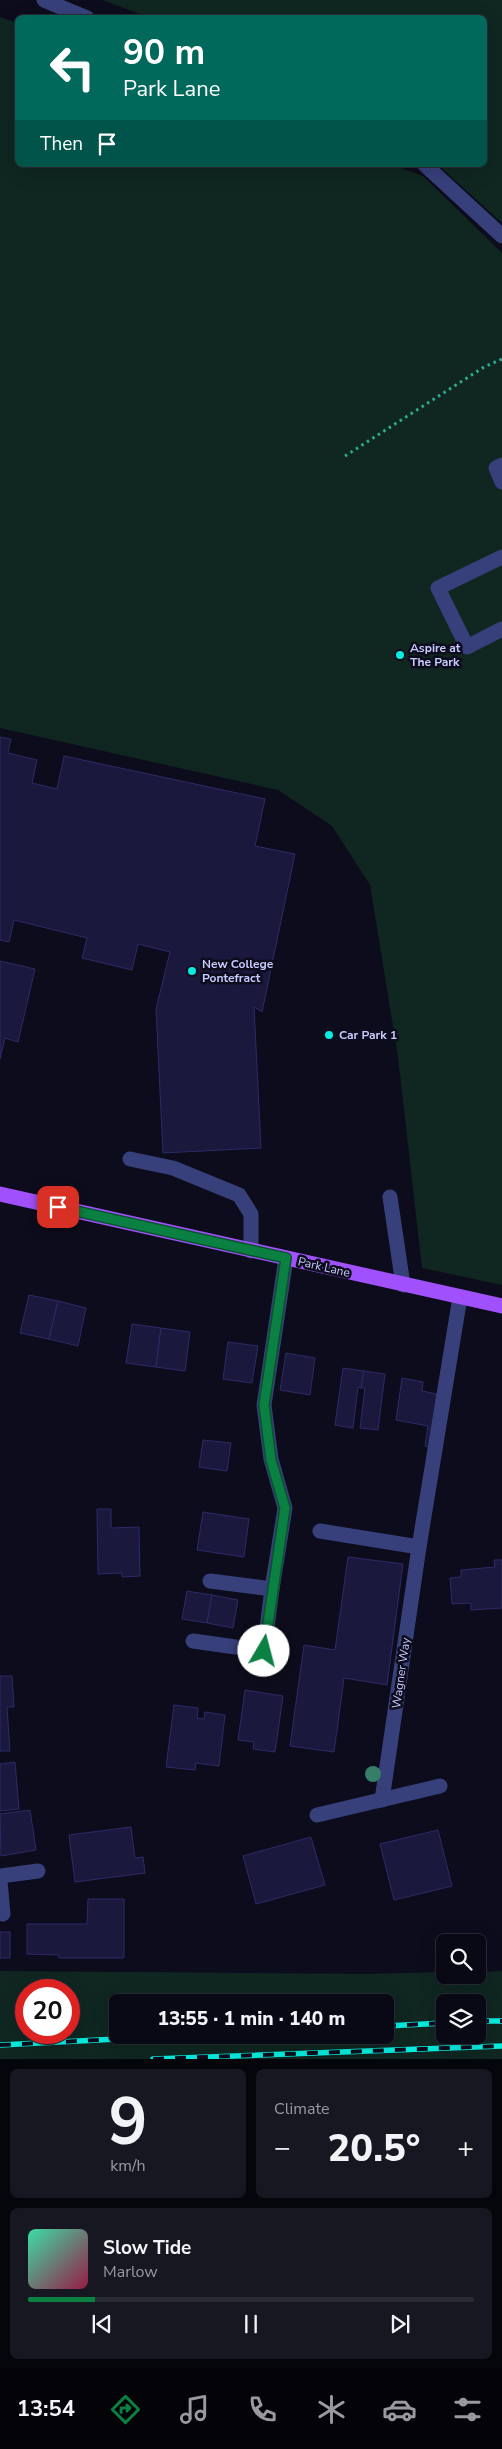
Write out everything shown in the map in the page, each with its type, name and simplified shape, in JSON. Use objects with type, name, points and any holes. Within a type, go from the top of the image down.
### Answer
[{"type":"main road","name":"Park Lane","points":[[0,1194],[502,1306]]},
{"type":"street","points":[[44,0],[80,15]]},
{"type":"street","points":[[426,167],[502,236]]},
{"type":"street","points":[[502,465],[496,468],[502,482]]},
{"type":"street","points":[[502,557],[438,588],[467,647],[502,629]]},
{"type":"street","points":[[130,1159],[173,1168],[239,1195],[251,1214],[251,1251]]},
{"type":"street","points":[[390,1197],[403,1285]]},
{"type":"street","points":[[193,1641],[264,1651],[285,1508],[271,1460],[264,1405],[286,1258]]},
{"type":"street","name":"Wagner Way","points":[[382,1800],[419,1546],[460,1297]]},
{"type":"street","points":[[320,1531],[419,1546]]},
{"type":"street","points":[[210,1581],[272,1588]]},
{"type":"street","points":[[317,1815],[440,1786]]},
{"type":"street","points":[[0,1876],[38,1871]]},
{"type":"street","points":[[0,1881],[3,1914]]},
{"type":"path","points":[[345,456],[484,367],[502,359]]},
{"type":"green space","points":[[102,0],[502,0],[502,223],[440,167],[487,167],[487,15],[143,15]]},
{"type":"green space","points":[[0,17],[15,22],[15,167],[398,167],[423,176],[502,253],[502,1285],[422,1268],[398,1057],[370,885],[332,826],[278,790],[0,728]]},
{"type":"green space","points":[[0,1971],[365,1974],[436,1972],[436,1984],[486,1984],[486,1972],[502,1971],[502,2059],[0,2059]]},
{"type":"building","points":[[0,737],[11,739],[8,753],[37,760],[32,783],[57,789],[64,756],[265,799],[255,846],[295,854],[262,1012],[254,1007],[261,1148],[163,1153],[156,1009],[170,952],[138,944],[132,970],[82,958],[87,938],[14,920],[9,942],[0,940]]},
{"type":"building","points":[[0,961],[35,969],[18,1042],[5,1038],[0,1059]]},
{"type":"building","points":[[29,1295],[58,1301],[49,1339],[20,1333]]},
{"type":"building","points":[[58,1301],[86,1308],[78,1346],[49,1339]]},
{"type":"building","points":[[132,1324],[161,1328],[156,1367],[126,1363]]},
{"type":"building","points":[[161,1328],[190,1332],[185,1371],[156,1367]]},
{"type":"building","points":[[228,1342],[258,1346],[252,1383],[223,1379]]},
{"type":"building","points":[[286,1353],[315,1358],[310,1395],[280,1390]]},
{"type":"building","points":[[343,1368],[364,1371],[361,1388],[358,1387],[353,1428],[335,1425]]},
{"type":"building","points":[[364,1371],[385,1374],[378,1430],[360,1428],[365,1388],[361,1388]]},
{"type":"building","points":[[402,1378],[423,1382],[422,1391],[437,1394],[429,1447],[425,1446],[428,1426],[396,1420]]},
{"type":"building","points":[[203,1440],[231,1443],[227,1471],[199,1467]]},
{"type":"building","points":[[97,1509],[111,1509],[111,1528],[139,1527],[140,1576],[122,1577],[122,1573],[98,1574]]},
{"type":"building","points":[[203,1512],[249,1519],[244,1557],[197,1550]]},
{"type":"building","points":[[348,1557],[403,1564],[387,1685],[344,1678],[334,1752],[290,1746],[304,1645],[335,1650]]},
{"type":"building","points":[[494,1560],[502,1560],[502,1608],[471,1610],[471,1603],[452,1604],[450,1578],[461,1577],[461,1570],[495,1567]]},
{"type":"building","points":[[187,1591],[212,1595],[207,1623],[182,1619]]},
{"type":"building","points":[[212,1595],[238,1600],[233,1628],[207,1623]]},
{"type":"building","points":[[0,1676],[12,1676],[14,1707],[7,1707],[10,1751],[0,1751]]},
{"type":"building","points":[[245,1690],[283,1696],[275,1752],[253,1749],[254,1742],[238,1740]]},
{"type":"building","points":[[174,1705],[198,1708],[197,1718],[204,1719],[205,1712],[225,1715],[219,1766],[196,1763],[195,1770],[166,1767]]},
{"type":"building","points":[[15,1762],[19,1809],[0,1811],[0,1764]]},
{"type":"building","points":[[30,1810],[36,1850],[1,1856],[0,1814]]},
{"type":"building","points":[[131,1827],[135,1858],[143,1857],[145,1873],[75,1882],[69,1835]]},
{"type":"building","points":[[438,1830],[452,1886],[394,1900],[380,1844]]},
{"type":"building","points":[[311,1837],[325,1885],[256,1904],[243,1856]]},
{"type":"building","points":[[88,1899],[124,1899],[124,1958],[59,1958],[59,1955],[27,1954],[27,1924],[87,1924]]},
{"type":"building","points":[[0,1932],[10,1932],[10,1958],[0,1958]]},
{"type":"railway","points":[[486,2021],[502,2021]]},
{"type":"railway","points":[[394,2026],[436,2023]]},
{"type":"railway","points":[[0,2045],[109,2039]]},
{"type":"railway","points":[[153,2059],[502,2046]]},
{"type":"place","name":"Aspire at The Park","points":[[400,655]]},
{"type":"place","name":"New College Pontefract","points":[[192,971]]},
{"type":"place","name":"Car Park 1","points":[[329,1035]]},
{"type":"route","points":[[58,1207],[286,1258],[264,1405],[271,1460],[285,1508],[264,1651]]}]
